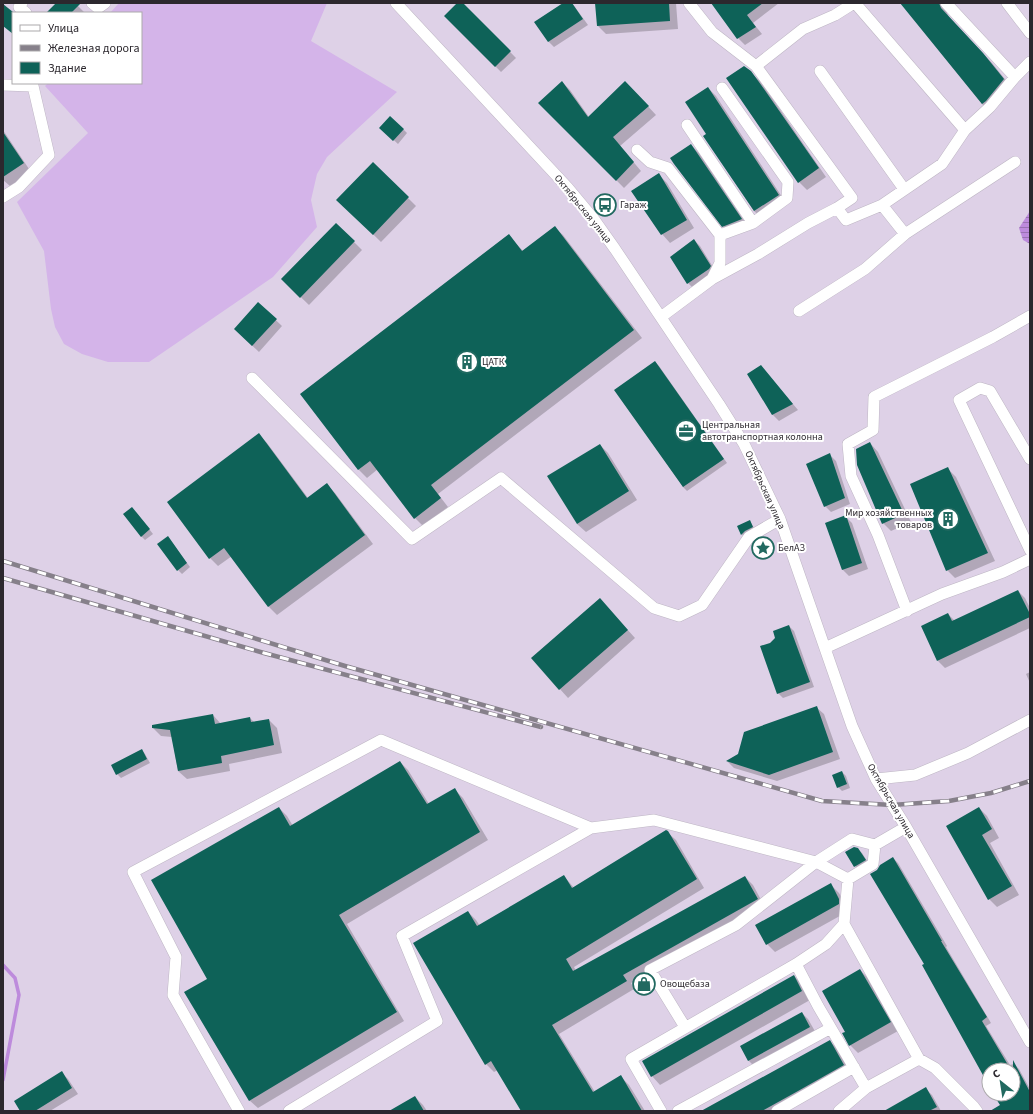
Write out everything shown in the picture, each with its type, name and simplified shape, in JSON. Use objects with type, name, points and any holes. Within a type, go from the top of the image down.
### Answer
[{"type":"street","points":[[22,3],[19,7],[25,12]]},
{"type":"street","name":"Октябрьская улица","points":[[396,3],[573,194],[593,218],[661,317],[744,444],[780,519],[852,726],[876,779],[906,827],[1030,1042]]},
{"type":"street","points":[[661,317],[712,279],[758,254],[852,198],[756,66],[712,32],[689,3]]},
{"type":"street","points":[[756,66],[803,29],[835,15],[854,3],[965,130]]},
{"type":"street","points":[[946,3],[1015,77]]},
{"type":"street","points":[[1007,3],[1030,33]]},
{"type":"street","points":[[837,208],[846,220],[882,205],[942,164],[965,130],[990,106],[1030,62]]},
{"type":"street","points":[[820,71],[904,190]]},
{"type":"street","points":[[3,85],[34,84],[49,155],[19,187],[3,197]]},
{"type":"street","points":[[720,235],[753,223],[787,198],[788,182],[722,88]]},
{"type":"street","points":[[687,125],[753,223]]},
{"type":"street","points":[[637,150],[650,162],[668,168],[720,235],[720,263],[712,279]]},
{"type":"street","points":[[799,311],[865,269],[905,234],[1016,162]]},
{"type":"street","points":[[882,205],[905,234]]},
{"type":"street","points":[[907,611],[878,535],[851,476],[848,444],[873,430],[874,397],[993,337],[1030,316]]},
{"type":"street","points":[[252,378],[412,539],[501,478],[654,608],[679,616],[702,605],[749,537],[780,519]]},
{"type":"street","points":[[1030,459],[990,391],[980,388],[959,400],[1030,550]]},
{"type":"street","points":[[825,648],[942,594],[1003,572],[1030,560]]},
{"type":"street","points":[[876,779],[915,775],[968,753],[1030,720]]},
{"type":"street","points":[[239,1111],[173,995],[176,957],[133,872],[381,740],[591,828]]},
{"type":"street","points":[[289,1111],[437,1021],[402,936],[591,828],[654,820],[816,862],[848,879]]},
{"type":"street","points":[[685,1027],[650,970],[736,925],[816,862],[852,839],[875,845],[906,827]]},
{"type":"street","points":[[848,879],[873,864],[875,845]]},
{"type":"street","points":[[848,879],[844,924],[919,1059],[935,1068],[977,1111]]},
{"type":"street","points":[[661,1111],[631,1059],[796,964],[826,944],[844,924]]},
{"type":"street","points":[[796,964],[866,1088]]},
{"type":"street","points":[[678,1111],[831,1028]]},
{"type":"street","points":[[838,1111],[866,1088],[919,1059]]},
{"type":"street","points":[[777,1111],[854,1067]]},
{"type":"shaded area","points":[[3,3],[1030,3],[1030,1111],[3,1111]]},
{"type":"shaded area","points":[[119,3],[327,3],[311,41],[397,92],[327,157],[317,174],[311,200],[317,227],[273,277],[149,362],[108,362],[82,354],[64,344],[55,327],[51,309],[44,251],[17,202],[88,133],[45,86],[47,84],[142,84],[142,12],[111,12]]},
{"type":"shaded area","points":[[1030,211],[1030,244],[1023,240],[1019,228]]},
{"type":"building","points":[[56,3],[81,3],[72,12],[47,12]]},
{"type":"building","points":[[457,3],[463,3],[511,51],[495,67],[444,16]]},
{"type":"building","points":[[563,3],[572,3],[583,19],[548,42],[534,22]]},
{"type":"building","points":[[595,3],[669,3],[670,21],[597,26]]},
{"type":"building","points":[[711,3],[763,3],[747,15],[756,27],[737,39]]},
{"type":"building","points":[[900,3],[939,3],[941,8],[983,53],[1004,79],[986,101],[982,104]]},
{"type":"building","points":[[3,4],[13,12],[12,33],[3,26]]},
{"type":"building","points":[[744,66],[751,71],[819,168],[798,183],[726,78]]},
{"type":"building","points":[[562,81],[588,117],[625,81],[649,106],[613,137],[634,162],[616,181],[538,103]]},
{"type":"building","points":[[708,87],[779,195],[754,211],[703,136],[706,134],[685,102]]},
{"type":"building","points":[[390,116],[404,129],[393,141],[379,128]]},
{"type":"building","points":[[3,132],[24,163],[3,177]]},
{"type":"building","points":[[691,144],[742,219],[722,227],[674,164],[670,158]]},
{"type":"building","points":[[373,162],[409,197],[373,235],[336,200]]},
{"type":"building","points":[[659,173],[687,220],[661,235],[631,191]]},
{"type":"building","points":[[336,223],[355,241],[300,298],[281,279]]},
{"type":"building","name":"ЦАТК","points":[[555,226],[634,330],[431,485],[441,498],[414,519],[370,461],[358,470],[300,394],[509,234],[522,251]]},
{"type":"building","points":[[694,239],[711,266],[687,284],[670,257]]},
{"type":"building","points":[[258,302],[277,319],[252,346],[234,329]]},
{"type":"building","points":[[655,361],[724,459],[683,487],[614,390]]},
{"type":"building","points":[[761,365],[793,404],[772,415],[747,374]]},
{"type":"building","points":[[259,433],[307,498],[327,483],[365,535],[268,607],[224,548],[209,559],[167,502]]},
{"type":"building","points":[[870,442],[904,514],[882,524],[857,465],[856,449]]},
{"type":"building","points":[[600,444],[629,491],[577,524],[547,476]]},
{"type":"building","points":[[830,453],[845,498],[824,507],[806,464]]},
{"type":"building","name":"Мир хозяйственных товаров","points":[[948,467],[988,553],[946,571],[910,484]]},
{"type":"building","points":[[132,507],[150,529],[141,537],[123,514]]},
{"type":"building","points":[[846,515],[862,563],[842,570],[825,523]]},
{"type":"building","points":[[750,520],[753,527],[741,535],[737,526]]},
{"type":"building","points":[[168,536],[187,563],[177,571],[157,544]]},
{"type":"building","points":[[1018,590],[1030,614],[1030,617],[937,661],[921,626],[948,613],[952,621]]},
{"type":"building","points":[[600,598],[628,630],[559,690],[531,658]]},
{"type":"building","points":[[789,625],[810,682],[777,694],[760,646],[770,643],[775,638],[773,631]]},
{"type":"building","points":[[817,706],[833,752],[769,775],[726,761],[738,754],[744,732]]},
{"type":"building","points":[[213,714],[215,724],[250,717],[251,722],[269,719],[274,745],[221,756],[222,763],[178,771],[170,730],[152,728],[152,725]]},
{"type":"building","points":[[142,749],[147,759],[116,775],[111,765]]},
{"type":"building","points":[[400,761],[427,804],[455,788],[480,832],[339,915],[397,1012],[249,1101],[184,992],[207,979],[151,880],[279,807],[290,826]]},
{"type":"building","points":[[842,771],[847,784],[837,788],[832,775]]},
{"type":"building","points":[[979,807],[992,829],[982,835],[1012,886],[988,900],[946,826]]},
{"type":"building","points":[[666,830],[697,879],[566,959],[573,971],[745,876],[758,899],[623,975],[627,981],[552,1025],[593,1092],[621,1075],[642,1111],[521,1111],[491,1061],[485,1065],[413,943],[468,911],[477,926],[564,875],[572,888]]},
{"type":"building","points":[[854,847],[858,848],[866,860],[854,867],[845,852]]},
{"type":"building","points":[[893,857],[987,1017],[982,1021],[1006,1062],[981,1062],[981,1072],[922,965],[924,964],[870,874],[877,870],[880,865]]},
{"type":"building","points":[[831,883],[839,899],[839,904],[766,945],[755,925]]},
{"type":"building","points":[[860,969],[891,1022],[849,1046],[842,1033],[845,1032],[822,991]]},
{"type":"building","points":[[794,975],[802,991],[651,1077],[642,1061]]},
{"type":"building","points":[[802,1012],[810,1027],[748,1061],[740,1046]]},
{"type":"building","points":[[830,1040],[844,1065],[762,1111],[701,1111]]},
{"type":"building","points":[[62,1071],[72,1088],[35,1111],[20,1111],[14,1101]]},
{"type":"building","points":[[1021,1075],[1030,1092],[1030,1111],[990,1111],[1000,1105],[998,1102],[1021,1102]]},
{"type":"building","points":[[926,1087],[937,1107],[929,1111],[884,1111]]},
{"type":"building","points":[[415,1096],[424,1111],[389,1111]]},
{"type":"waterway","points":[[3,965],[15,978],[19,995],[3,1080]]},
{"type":"railway","points":[[3,561],[345,666],[822,801],[892,805],[949,801],[991,793],[1030,781]]},
{"type":"railway","points":[[3,578],[264,653],[541,727]]},
{"type":"place","name":"Гараж","points":[[605,205]]},
{"type":"place","name":"ЦАТК","points":[[467,362]]},
{"type":"place","name":"Центральная автотранспортная колонна","points":[[686,431]]},
{"type":"place","name":"Мир хозяйственных товаров","points":[[948,519]]},
{"type":"place","name":"БелАЗ","points":[[763,548]]},
{"type":"place","name":"Овощебаза","points":[[644,984]]}]
